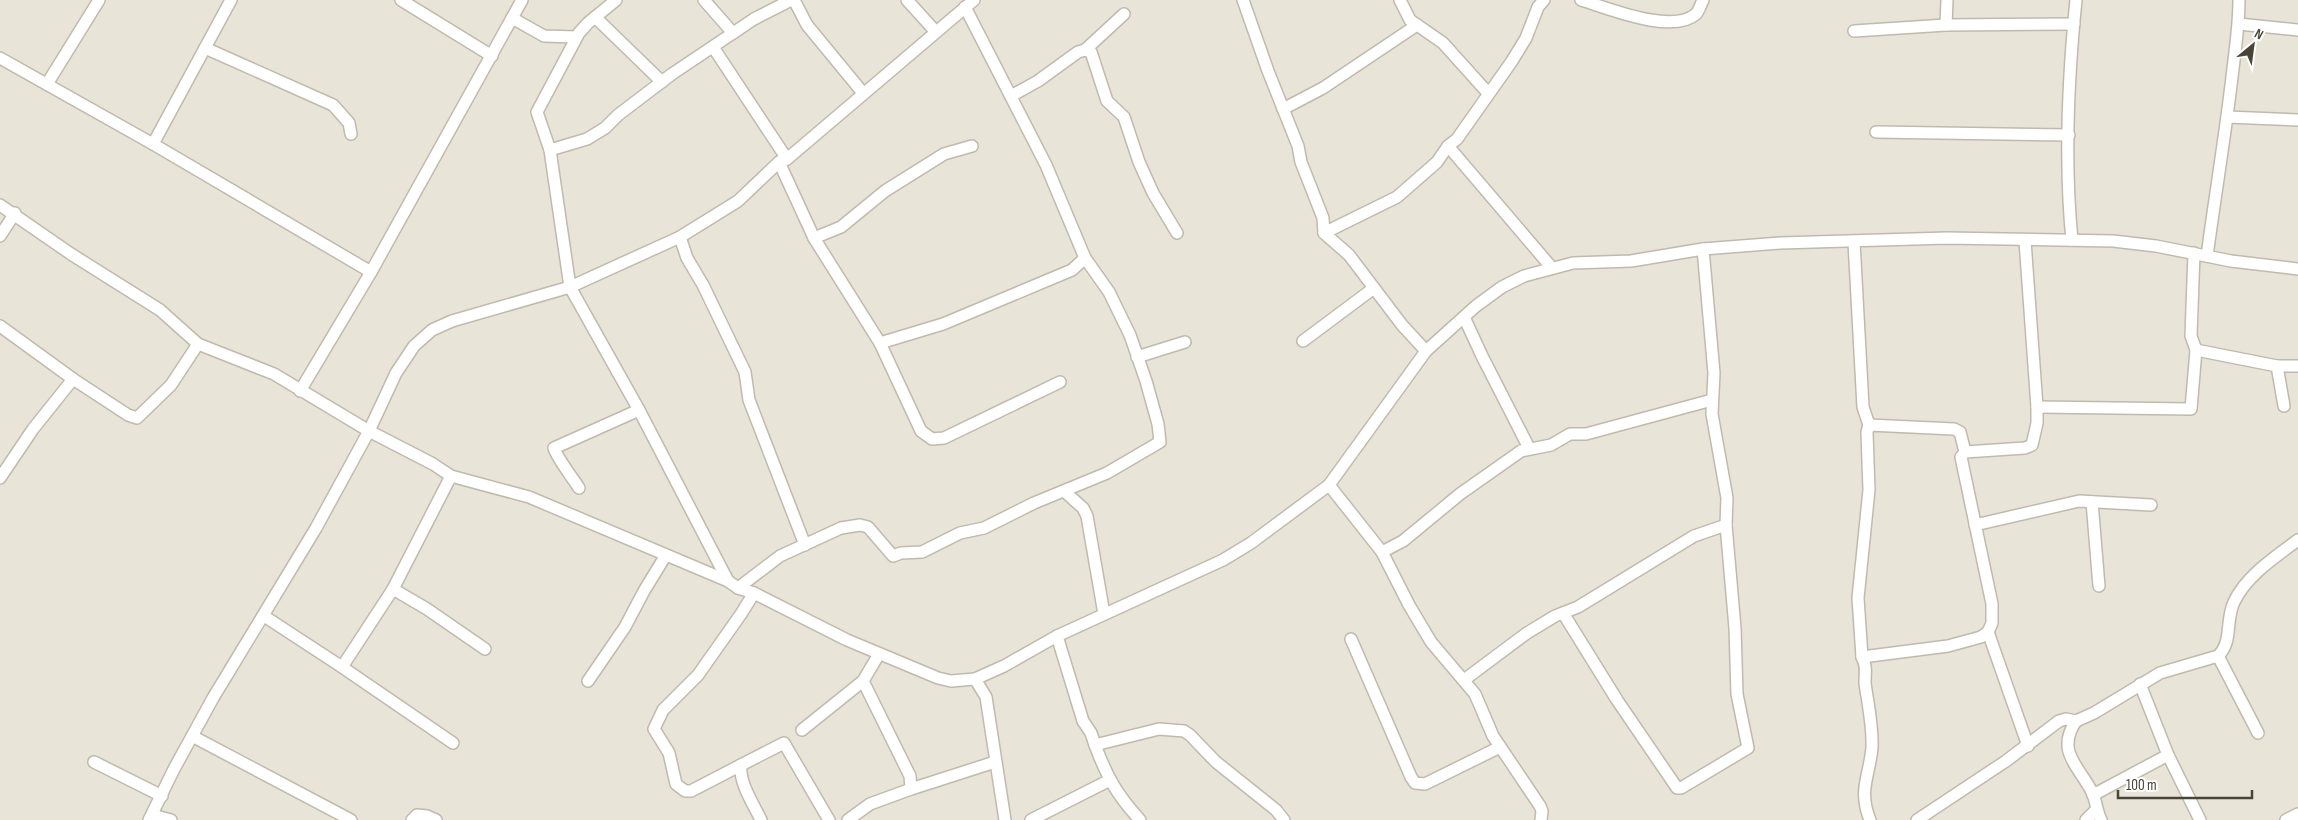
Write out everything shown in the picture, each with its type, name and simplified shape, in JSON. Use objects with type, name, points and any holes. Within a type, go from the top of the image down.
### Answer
[{"type":"street","points":[[47,84],[99,0]]},
{"type":"street","points":[[153,144],[231,0]]},
{"type":"street","points":[[401,0],[492,56]]},
{"type":"street","points":[[300,391],[371,272],[522,0]]},
{"type":"street","points":[[616,0],[595,17],[576,37],[537,112],[550,150],[570,287],[639,410],[728,581]]},
{"type":"street","points":[[704,0],[733,33]]},
{"type":"street","points":[[550,150],[587,140],[605,128],[618,115],[662,82],[733,33],[754,19],[792,0],[807,25],[864,93]]},
{"type":"street","points":[[907,0],[935,31]]},
{"type":"street","points":[[1243,0],[1298,146],[1300,162],[1324,218],[1324,233],[1349,255],[1402,326],[1426,352]]},
{"type":"street","points":[[1400,0],[1410,20],[1443,43],[1488,93]]},
{"type":"street","points":[[1324,233],[1396,197],[1437,162],[1448,146],[1457,139],[1512,61],[1526,38],[1538,7],[1544,0]]},
{"type":"street","points":[[1581,0],[1646,19],[1678,22],[1697,13],[1703,0]]},
{"type":"street","points":[[1946,25],[1947,0]]},
{"type":"street","points":[[2072,240],[2068,200],[2069,135],[2076,0]]},
{"type":"street","points":[[2207,256],[2239,24],[2239,0]]},
{"type":"street","points":[[171,820],[151,818],[192,736],[316,528],[369,431],[396,372],[414,346],[432,330],[452,321],[570,287],[680,237],[738,201],[783,160],[935,31],[970,4],[1011,96],[1046,165],[1085,258],[1109,292],[1130,335],[1158,424],[1160,442],[1107,472],[1064,492],[1034,503],[984,528],[960,533],[922,552],[893,556],[868,526],[860,525],[840,528],[780,556],[738,588]]},
{"type":"street","points":[[1011,96],[1038,81],[1078,52],[1085,50],[1124,14]]},
{"type":"street","points":[[595,17],[662,82]]},
{"type":"street","points":[[512,18],[544,36],[576,37]]},
{"type":"street","points":[[1854,31],[1946,25],[2074,24]]},
{"type":"street","points":[[2239,24],[2298,30]]},
{"type":"street","points":[[1283,109],[1323,88],[1417,25]]},
{"type":"street","points":[[713,47],[783,160],[814,238],[880,343],[921,430],[932,439],[944,438],[1060,382]]},
{"type":"street","points":[[205,48],[333,106],[349,123],[351,134]]},
{"type":"street","points":[[1085,50],[1091,52],[1107,101],[1124,117],[1139,162],[1153,193],[1177,233]]},
{"type":"street","points":[[0,58],[153,144],[371,272]]},
{"type":"street","points":[[2227,117],[2298,120]]},
{"type":"street","points":[[1876,132],[2069,135]]},
{"type":"street","points":[[814,238],[841,228],[884,191],[944,154],[972,146]]},
{"type":"street","points":[[1448,146],[1552,268]]},
{"type":"street","points":[[0,204],[71,254],[160,310],[198,344],[274,374],[369,431],[433,464],[451,476],[529,497],[728,581],[738,588],[754,593],[879,654],[938,678],[951,681],[975,678],[1004,666],[1056,636],[1223,560],[1251,543],[1329,486],[1426,352],[1464,317],[1502,286],[1524,276],[1573,263],[1631,261],[1703,249],[1780,243],[1947,238],[2136,243],[2207,256],[2298,269]]},
{"type":"street","points":[[0,236],[15,213]]},
{"type":"street","points":[[680,237],[687,258],[707,292],[745,372],[749,400],[805,545]]},
{"type":"street","points":[[1965,452],[2025,448],[2032,445],[2037,423],[2037,407],[2025,241]]},
{"type":"street","points":[[1854,242],[1863,407],[1869,424],[1867,432],[1869,490],[1858,598],[1862,657],[1866,665],[1865,682],[1870,714],[1872,748],[1863,804],[1870,820]]},
{"type":"street","points":[[1563,613],[1617,700],[1676,786],[1681,788],[1746,750],[1749,746],[1741,722],[1737,694],[1735,619],[1726,526],[1727,498],[1712,414],[1714,373],[1703,249]]},
{"type":"street","points":[[2037,407],[2191,409],[2196,350],[2191,336],[2194,253]]},
{"type":"street","points":[[880,343],[942,324],[1072,270],[1085,258]]},
{"type":"street","points":[[1303,340],[1374,288]]},
{"type":"street","points":[[1464,317],[1529,448]]},
{"type":"street","points":[[0,326],[73,379],[128,415],[137,418],[171,385],[198,344]]},
{"type":"street","points":[[1137,357],[1185,342]]},
{"type":"street","points":[[2196,350],[2277,366],[2298,366]]},
{"type":"street","points":[[2277,366],[2284,406]]},
{"type":"street","points":[[0,478],[33,429],[73,379]]},
{"type":"street","points":[[1382,552],[1403,541],[1460,494],[1521,451],[1551,445],[1570,434],[1586,434],[1712,400]]},
{"type":"street","points":[[578,488],[554,448],[639,410]]},
{"type":"street","points":[[1862,657],[1948,646],[1981,637],[1988,632],[1992,623],[1992,604],[1961,458],[1965,452],[1960,432],[1954,429],[1869,424]]},
{"type":"street","points":[[342,667],[393,589],[451,476]]},
{"type":"street","points":[[1329,486],[1382,552],[1409,605],[1431,642],[1475,694],[1492,736],[1540,806],[1542,820]]},
{"type":"street","points":[[1064,492],[1083,508],[1087,516],[1104,614]]},
{"type":"street","points":[[1975,525],[2070,502],[2151,505]]},
{"type":"street","points":[[2092,502],[2099,586]]},
{"type":"street","points":[[1464,680],[1527,634],[1563,613],[1578,607],[1694,536],[1726,526]]},
{"type":"street","points":[[2086,820],[2099,815],[2093,795],[2073,764],[2068,747],[2069,731],[2076,721],[2109,705],[2160,673],[2218,656],[2225,650],[2228,642],[2230,615],[2238,595],[2247,582],[2297,543]]},
{"type":"street","points":[[588,681],[625,628],[644,591],[666,555]]},
{"type":"street","points":[[393,589],[427,609],[485,649]]},
{"type":"street","points":[[754,593],[698,675],[664,710],[654,729],[669,753],[676,784],[685,791],[690,791],[784,743],[829,820]]},
{"type":"street","points":[[264,616],[453,743]]},
{"type":"street","points":[[1988,632],[2028,746]]},
{"type":"street","points":[[1056,636],[1083,721],[1091,733],[1110,780],[1120,798],[1140,820]]},
{"type":"street","points":[[1351,638],[1415,784],[1425,784],[1500,748]]},
{"type":"street","points":[[802,730],[863,681],[879,654]]},
{"type":"street","points":[[2218,656],[2258,733]]},
{"type":"street","points":[[975,678],[986,697],[1005,820]]},
{"type":"street","points":[[863,681],[910,776],[911,789]]},
{"type":"street","points":[[2140,684],[2168,755],[2200,820]]},
{"type":"street","points":[[1917,820],[2028,746],[2059,722],[2066,719],[2076,721]]},
{"type":"street","points":[[1095,745],[1159,729],[1184,731],[1195,739],[1216,762],[1276,810],[1284,820]]},
{"type":"street","points":[[192,736],[351,820]]},
{"type":"street","points":[[2093,795],[2168,755]]},
{"type":"street","points":[[94,762],[162,796]]},
{"type":"street","points":[[848,820],[870,804],[996,762]]},
{"type":"street","points":[[741,765],[740,775],[742,782],[761,820]]},
{"type":"street","points":[[1031,820],[1110,780]]},
{"type":"street","points":[[2286,820],[2298,814]]},
{"type":"street","points":[[412,820],[417,815],[427,816],[436,820]]},
{"type":"shaded area","points":[[0,0],[2298,0],[2298,820],[0,820]]}]
